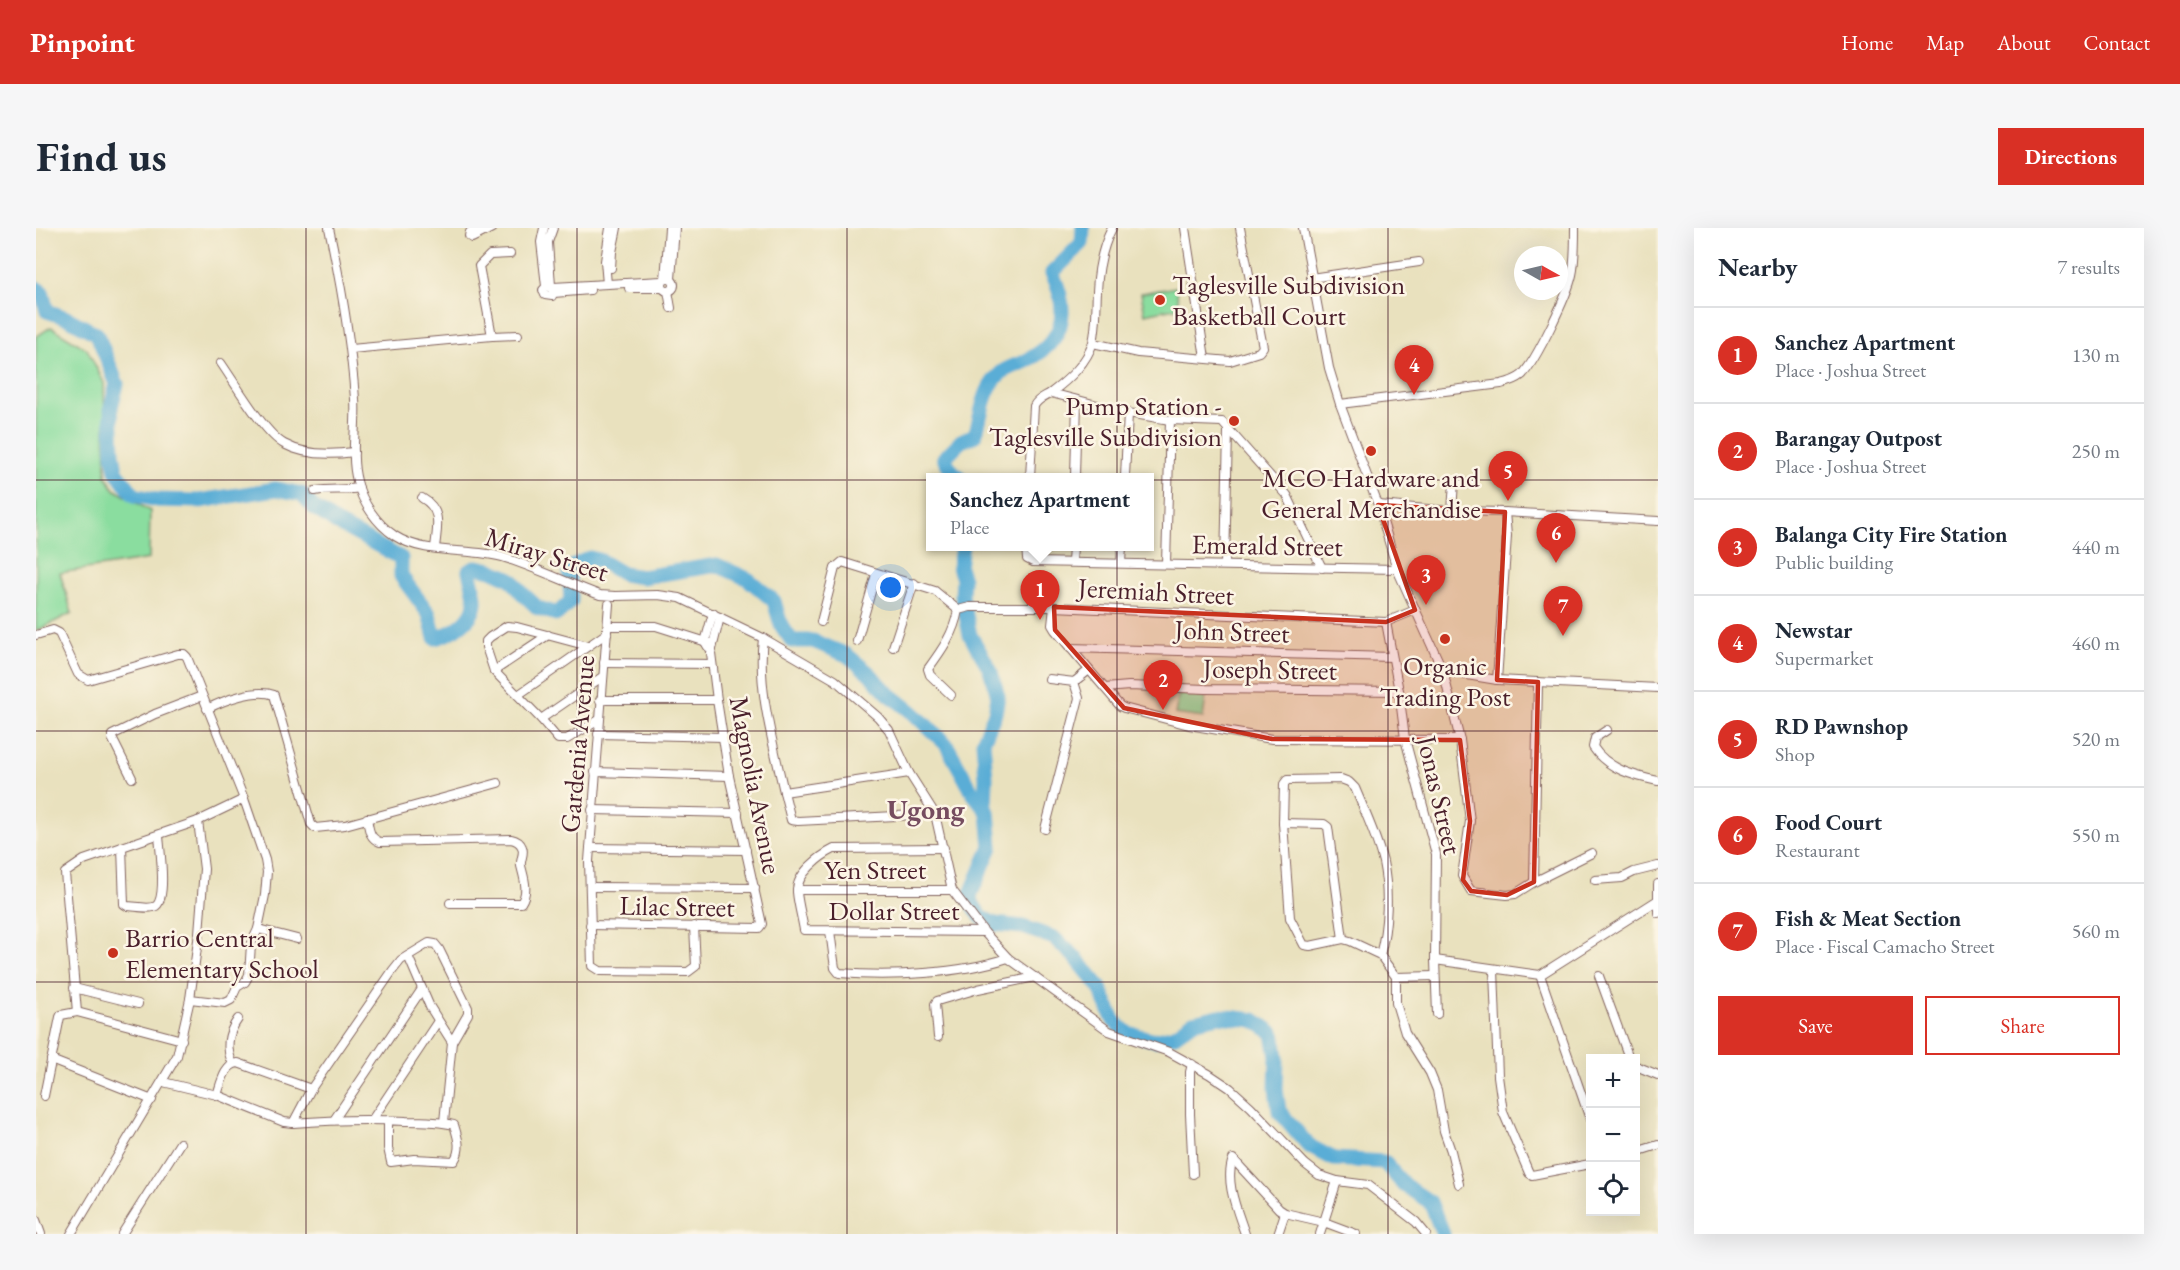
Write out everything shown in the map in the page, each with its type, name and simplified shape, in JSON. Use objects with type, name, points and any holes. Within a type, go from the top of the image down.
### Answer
[{"type":"street","name":"Miray Street","points":[[329,228],[351,349],[355,403],[354,452],[359,488],[372,514],[396,537],[412,544],[502,557],[578,587],[608,596],[674,597],[763,638],[835,680],[878,717],[889,730],[909,773],[935,814],[952,890]]},
{"type":"street","points":[[480,228],[470,232],[470,236],[472,238],[492,228]]},
{"type":"street","points":[[544,228],[546,267],[551,288],[666,283]]},
{"type":"street","points":[[545,242],[553,228]]},
{"type":"street","points":[[610,228],[608,261],[610,284]]},
{"type":"street","points":[[608,261],[617,228]]},
{"type":"street","points":[[1030,473],[1034,406],[1037,400],[1051,393],[1077,370],[1093,343],[1098,275],[1102,251],[1112,228]]},
{"type":"street","points":[[1185,228],[1205,358]]},
{"type":"street","points":[[1093,343],[1138,353],[1230,361],[1259,352],[1263,347],[1240,228]]},
{"type":"street","points":[[1303,228],[1329,368],[1340,404],[1378,505],[1397,569],[1443,671],[1460,740],[1470,821],[1462,876],[1474,892],[1515,894],[1592,853]]},
{"type":"street","points":[[1340,404],[1501,384],[1516,380],[1524,373],[1534,357],[1559,310],[1573,274],[1575,228]]},
{"type":"street","points":[[671,308],[666,283],[672,229]]},
{"type":"street","points":[[492,336],[479,266],[490,255],[510,254]]},
{"type":"street","points":[[1311,278],[1419,262]]},
{"type":"street","points":[[586,288],[610,284],[666,283]]},
{"type":"street","points":[[351,349],[518,335]]},
{"type":"street","points":[[221,363],[252,410],[285,444],[320,453],[354,452]]},
{"type":"street","points":[[1051,393],[1128,413],[1170,420],[1222,422],[1287,495],[1322,568]]},
{"type":"street","points":[[1075,473],[1077,400]]},
{"type":"street","points":[[1125,473],[1128,413]]},
{"type":"street","points":[[1166,564],[1170,420]]},
{"type":"street","points":[[1225,565],[1228,431]]},
{"type":"street","points":[[1452,511],[1454,482],[1471,484]]},
{"type":"street","points":[[315,491],[359,488]]},
{"type":"street","points":[[422,498],[430,502],[436,513],[438,523],[435,548]]},
{"type":"street","points":[[1378,505],[1658,521]]},
{"type":"street","points":[[1497,680],[1507,536],[1505,512]]},
{"type":"street","name":"Emerald Street","points":[[1026,551],[1027,560],[1033,562],[1397,569]]},
{"type":"street","points":[[1072,562],[1073,551]]},
{"type":"street","points":[[1121,563],[1122,551]]},
{"type":"street","points":[[820,622],[835,568],[838,563],[842,562],[940,593],[964,608],[928,672],[951,694]]},
{"type":"street","points":[[857,641],[876,574]]},
{"type":"street","points":[[893,646],[914,583]]},
{"type":"street","name":"Gardenia Avenue","points":[[609,604],[590,848],[592,966],[600,971],[688,972],[696,966],[694,926]]},
{"type":"street","points":[[1054,607],[1053,625],[1060,637],[1122,708],[1190,725],[1272,740],[1460,740]]},
{"type":"street","name":"Jeremiah Street","points":[[964,608],[1054,607],[1386,622],[1415,610]]},
{"type":"street","name":"Magnolia Avenue","points":[[717,615],[710,646],[717,700],[729,776],[762,924]]},
{"type":"street","name":"Jonas Street","points":[[1386,622],[1405,739],[1436,854],[1437,1014]]},
{"type":"street","points":[[588,646],[507,626],[486,641],[494,671],[541,718],[558,739],[562,740],[599,720]]},
{"type":"street","points":[[518,695],[607,630],[656,626],[710,646]]},
{"type":"street","points":[[36,635],[53,630],[59,633],[78,674],[88,680],[178,654],[184,654],[187,657],[244,799],[262,848],[267,872],[258,929],[251,944],[247,979],[237,987],[231,1000],[225,1003],[190,999]]},
{"type":"street","points":[[494,671],[548,635]]},
{"type":"street","points":[[763,638],[761,669],[771,732],[788,816],[791,820],[935,814]]},
{"type":"street","name":"John Street","points":[[1070,648],[1392,657]]},
{"type":"street","points":[[604,663],[712,664]]},
{"type":"street","points":[[1049,679],[1074,682],[1089,670]]},
{"type":"street","points":[[1443,671],[1497,680],[1658,688]]},
{"type":"street","points":[[541,718],[602,676]]},
{"type":"street","points":[[1045,829],[1079,698],[1074,682]]},
{"type":"street","points":[[1534,882],[1538,682]]},
{"type":"street","name":"Joseph Street","points":[[1105,688],[1129,686],[1399,691]]},
{"type":"street","points":[[207,709],[227,698],[273,693],[311,824],[315,828],[321,829],[367,819],[498,783]]},
{"type":"street","points":[[132,778],[112,735],[155,714],[202,696]]},
{"type":"street","points":[[600,700],[717,700]]},
{"type":"street","points":[[1607,730],[1595,738],[1593,747],[1596,752],[1621,770],[1658,781]]},
{"type":"street","points":[[598,734],[723,737]]},
{"type":"street","points":[[595,772],[729,776]]},
{"type":"street","points":[[783,792],[909,773]]},
{"type":"street","points":[[1380,955],[1385,938],[1386,904],[1383,863],[1355,788],[1341,778],[1287,780],[1284,783],[1283,823],[1290,918],[1304,945],[1310,946],[1343,939],[1380,955],[1396,977],[1396,1003],[1405,1033],[1430,1073],[1437,1090],[1444,1131],[1459,1184]]},
{"type":"street","points":[[77,1012],[65,873],[84,860],[159,836],[244,799]]},
{"type":"street","points":[[592,810],[738,813]]},
{"type":"street","points":[[367,819],[369,834],[380,842],[511,839],[522,845],[524,849],[521,864],[526,878],[524,901],[521,903],[450,903]]},
{"type":"street","points":[[71,1234],[163,1082],[177,1056],[182,1040],[199,933],[204,869],[198,820]]},
{"type":"street","points":[[1283,823],[1324,824],[1328,827],[1343,939]]},
{"type":"street","points":[[122,847],[124,904],[152,907],[157,905],[160,899],[162,871],[159,836]]},
{"type":"street","points":[[590,848],[746,850]]},
{"type":"street","points":[[797,890],[799,883],[821,855],[834,849],[944,848]]},
{"type":"street","points":[[1595,880],[1622,878],[1634,872],[1658,866]]},
{"type":"street","points":[[1658,884],[1658,913]]},
{"type":"street","points":[[590,887],[755,888]]},
{"type":"street","name":"Yen Street","points":[[797,890],[952,890]]},
{"type":"street","name":"Dollar Street","points":[[797,890],[804,930],[984,932]]},
{"type":"street","points":[[952,890],[984,932],[1008,958],[1035,978],[1109,1031],[1169,1052],[1230,1088],[1305,1164],[1320,1175],[1337,1181],[1368,1185],[1416,1222],[1426,1234]]},
{"type":"street","points":[[1435,960],[1540,975],[1658,900]]},
{"type":"street","name":"Lilac Street","points":[[591,925],[759,928],[762,924]]},
{"type":"street","points":[[258,929],[297,939]]},
{"type":"street","points":[[830,931],[835,968],[839,973],[914,974],[982,965],[1008,958]]},
{"type":"street","points":[[293,1123],[311,1089],[393,970],[408,956],[429,943],[435,944],[440,949],[468,1008],[468,1014],[452,1042],[444,1122]]},
{"type":"street","points":[[408,956],[438,1021],[452,1042]]},
{"type":"street","points":[[1494,970],[1498,1076],[1503,1112],[1530,1174],[1586,1165]]},
{"type":"street","points":[[1540,975],[1586,1108]]},
{"type":"street","points":[[1396,977],[1436,976]]},
{"type":"street","points":[[1599,976],[1627,1054]]},
{"type":"street","points":[[938,1037],[935,1004],[937,1001],[978,989],[1035,978]]},
{"type":"street","points":[[74,988],[138,1004]]},
{"type":"street","points":[[334,1120],[422,989]]},
{"type":"street","points":[[44,1096],[61,1015],[77,1012],[182,1040]]},
{"type":"street","points":[[233,1064],[229,1057],[228,1040],[238,1019]]},
{"type":"street","points":[[372,1120],[438,1021]]},
{"type":"street","points":[[51,1060],[152,1100]]},
{"type":"street","points":[[217,1095],[227,1068],[238,1063],[311,1089]]},
{"type":"street","points":[[1192,1064],[1190,1104],[1193,1174]]},
{"type":"street","points":[[1640,1068],[1658,1075]]},
{"type":"street","points":[[163,1082],[217,1095],[284,1122],[334,1120],[388,1120],[444,1122],[454,1125],[460,1151],[454,1161],[414,1159],[391,1162],[388,1148],[388,1120]]},
{"type":"street","points":[[122,1234],[180,1143]]},
{"type":"street","points":[[1640,1150],[1658,1145]]},
{"type":"street","points":[[1245,1234],[1232,1188],[1233,1159],[1285,1213],[1324,1222],[1356,1234]]},
{"type":"street","points":[[1320,1234],[1337,1181]]},
{"type":"street","points":[[1278,1234],[1285,1213]]},
{"type":"street","points":[[36,1220],[41,1234]]},
{"type":"highlighted area","points":[[1378,505],[1505,512],[1497,680],[1538,682],[1534,882],[1507,895],[1471,891],[1463,880],[1470,821],[1460,740],[1272,739],[1124,708],[1055,630],[1054,607],[1386,622],[1415,610]]},
{"type":"green space","name":"Taglesville Subdivision Basketball Court","points":[[1176,287],[1179,307],[1145,314],[1141,293]]},
{"type":"green space","points":[[51,327],[87,349],[104,383],[106,476],[114,489],[150,511],[149,559],[60,573],[72,613],[36,631],[36,337]]},
{"type":"green space","points":[[1179,693],[1206,697],[1203,718],[1175,714]]},
{"type":"waterway","points":[[953,473],[944,458],[961,441],[975,435],[984,402],[995,380],[1004,371],[1039,353],[1056,334],[1062,312],[1058,287],[1052,273],[1082,243],[1083,228]]},
{"type":"waterway","points":[[36,288],[42,292],[47,311],[67,318],[97,334],[117,384],[111,407],[116,471],[134,495],[157,500],[199,501],[276,489],[302,494],[313,507],[338,524],[401,558],[401,576],[429,614],[435,638],[455,629],[471,614],[475,597],[469,571],[477,567],[491,570],[511,579],[538,608],[557,614],[571,601],[569,570],[590,558],[601,561],[623,574],[642,577],[717,565],[748,579],[774,601],[781,625],[792,641],[813,641],[847,655],[946,744],[973,793],[988,812],[991,847],[969,898],[981,917],[995,924],[1023,927],[1054,938],[1075,957],[1099,986],[1114,1021],[1127,1033],[1155,1040],[1175,1035],[1193,1022],[1219,1016],[1254,1020],[1273,1033],[1277,1057],[1276,1089],[1279,1111],[1309,1146],[1334,1159],[1384,1162],[1404,1185],[1430,1202],[1443,1234]]},
{"type":"waterway","points":[[961,551],[959,567],[963,579],[962,596],[970,635],[990,669],[998,696],[995,713],[983,742],[986,777],[985,809]]},
{"type":"place","name":"Taglesville Subdivision Basketball Court","points":[[1160,300]]},
{"type":"place","name":"Newstar","points":[[1414,395]]},
{"type":"place","name":"Pump Station - Taglesville Subdivision","points":[[1234,421]]},
{"type":"place","name":"MCO Hardware and General Merchandise","points":[[1371,451]]},
{"type":"place","name":"RD Pawnshop","points":[[1508,501]]},
{"type":"place","name":"Food Court","points":[[1556,563]]},
{"type":"place","name":"Balanga City Fire Station","points":[[1426,605]]},
{"type":"place","name":"Sanchez Apartment","points":[[1040,620]]},
{"type":"place","name":"Fish & Meat Section","points":[[1563,636]]},
{"type":"place","name":"Organic Trading Post","points":[[1445,639]]},
{"type":"place","name":"Barangay Outpost","points":[[1163,710]]},
{"type":"place","name":"Barrio Central Elementary School","points":[[113,953]]},
{"type":"district","name":"Ugong","points":[[926,809]]}]
